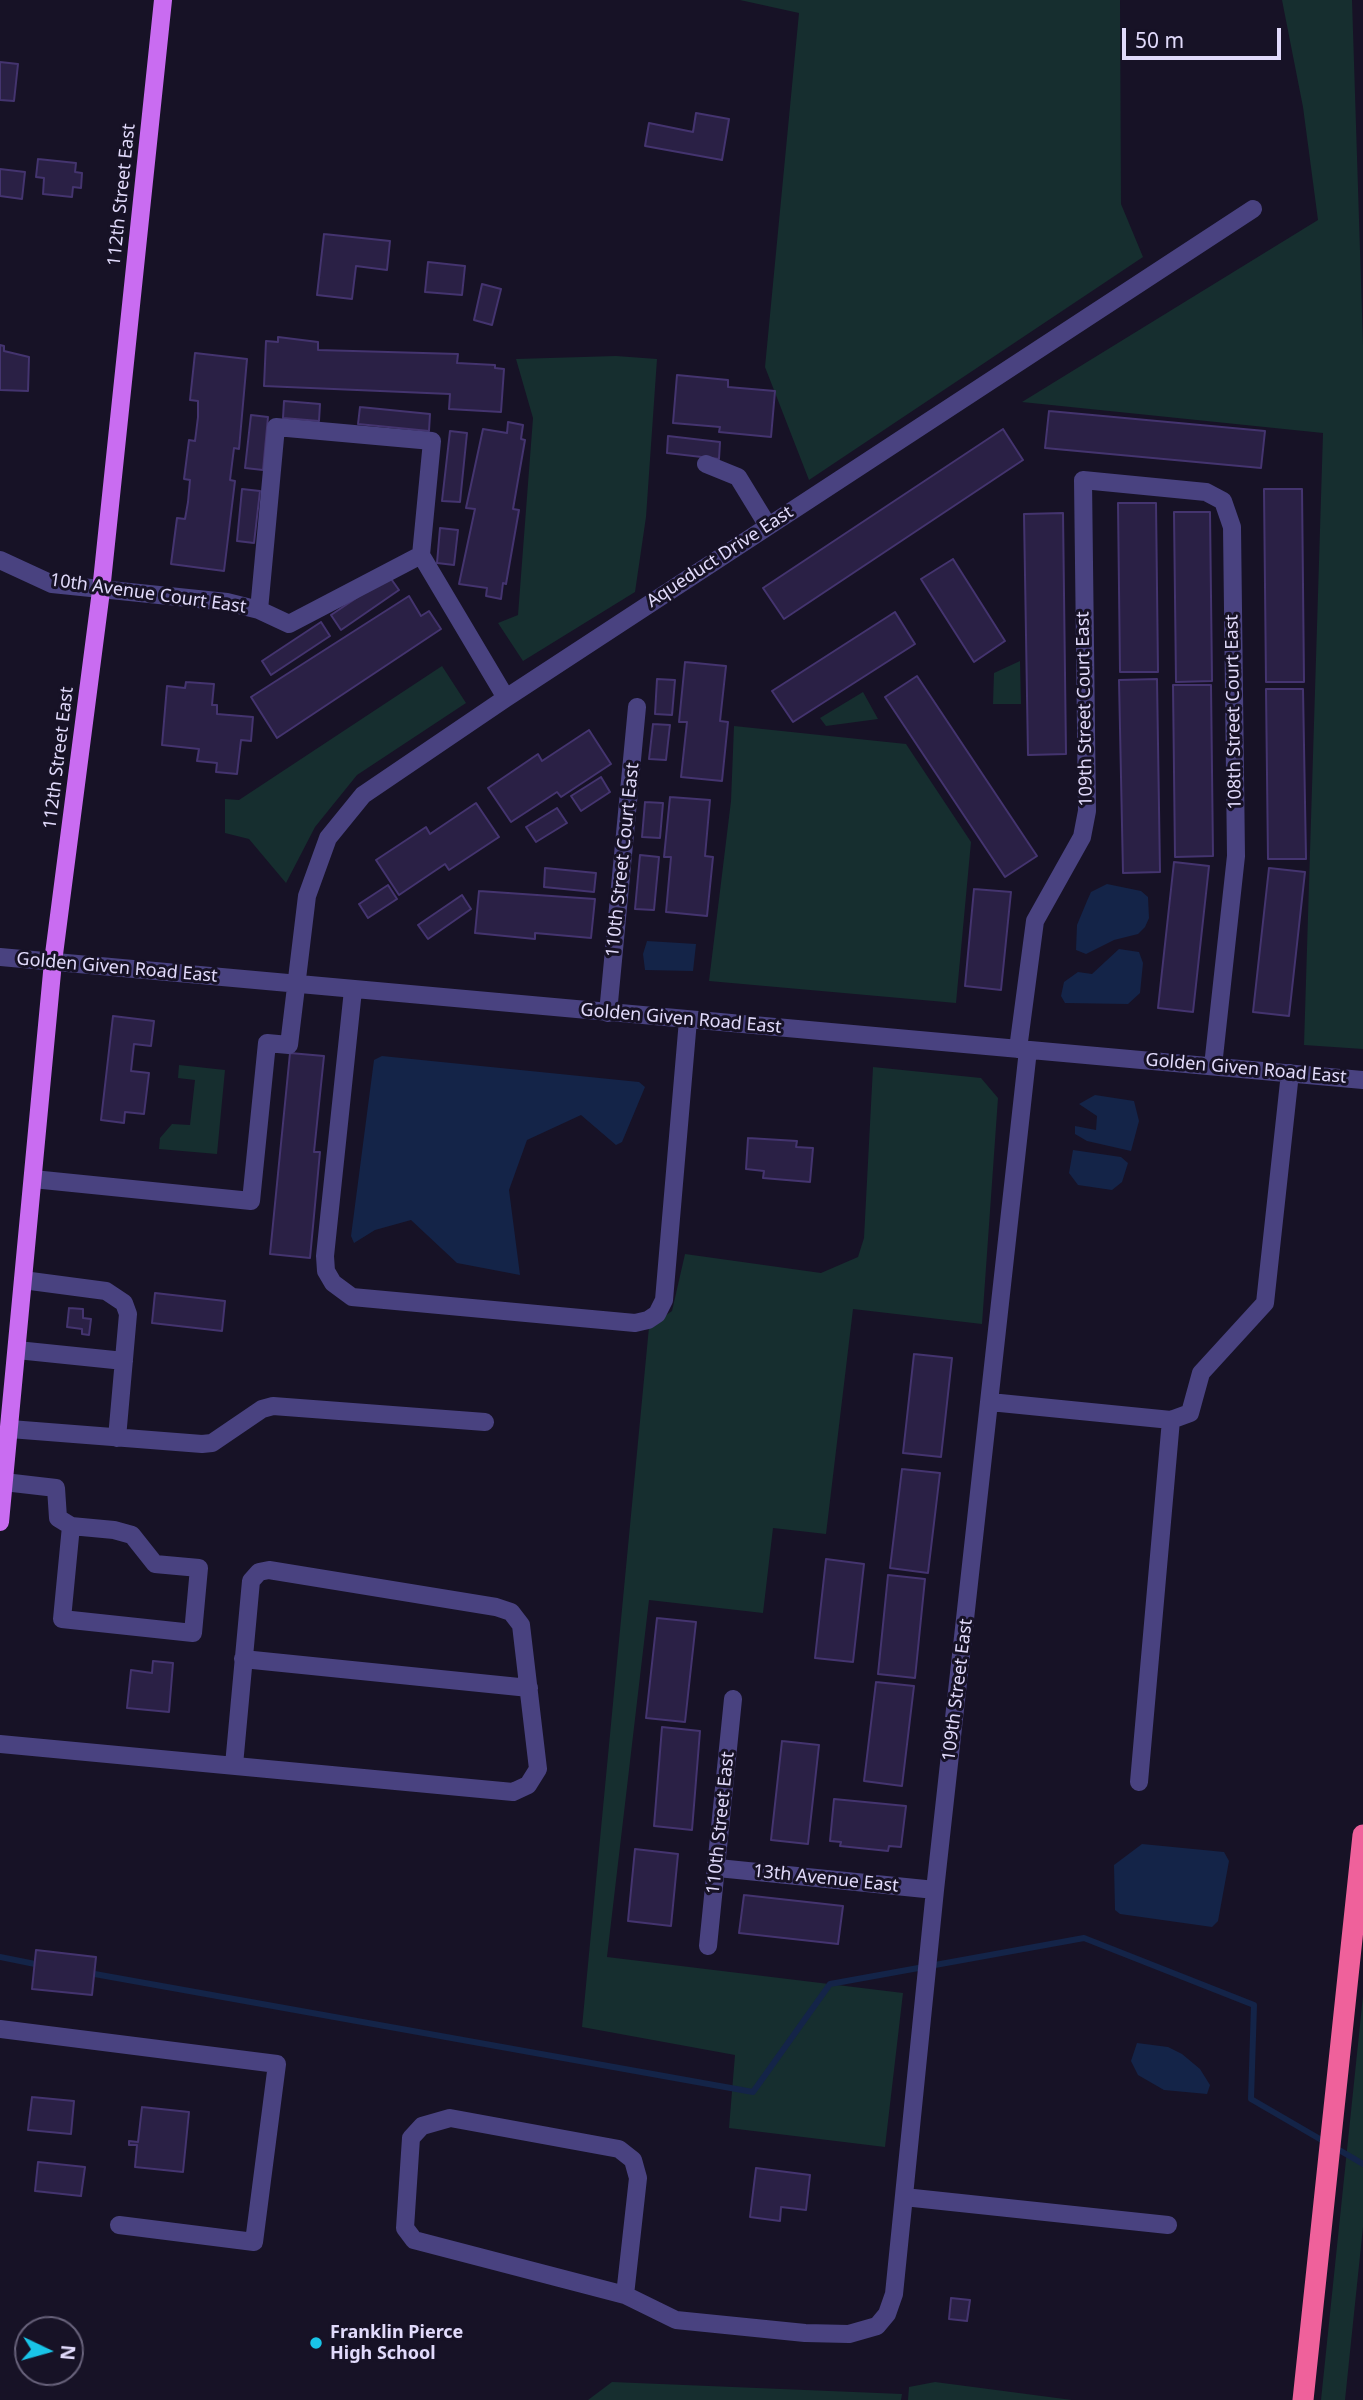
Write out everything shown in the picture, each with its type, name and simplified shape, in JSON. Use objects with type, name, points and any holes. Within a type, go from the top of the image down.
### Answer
[{"type":"highway","points":[[1303,2400],[1363,1835]]},
{"type":"main road","name":"112th Street East","points":[[0,1522],[54,962],[101,591],[163,0]]},
{"type":"street","name":"Aqueduct Drive East","points":[[33,1179],[251,1201],[267,1043],[289,1045],[307,896],[328,838],[363,795],[506,698],[1253,209]]},
{"type":"street","name":"10th Avenue Court East","points":[[0,560],[52,584],[227,602],[259,610],[289,624],[421,555],[432,441],[276,427],[259,610]]},
{"type":"street","points":[[706,464],[738,477],[768,526]]},
{"type":"street","name":"109th Street Court East","points":[[1023,1050],[1035,921],[1082,838],[1087,811],[1083,480]]},
{"type":"street","name":"108th Street Court East","points":[[1083,480],[1206,492],[1223,501],[1232,527],[1236,856],[1213,1066]]},
{"type":"street","points":[[421,555],[492,679],[506,698]]},
{"type":"street","name":"110th Street Court East","points":[[608,1013],[637,707]]},
{"type":"street","name":"Golden Given Road East","points":[[0,957],[1363,1080]]},
{"type":"street","points":[[353,990],[325,1256],[332,1283],[352,1297],[635,1323],[648,1320],[657,1314],[664,1300],[688,1020]]},
{"type":"street","name":"109th Street East","points":[[625,2295],[676,2320],[805,2333],[849,2334],[877,2326],[887,2314],[894,2294],[935,1889],[990,1402],[1023,1050]]},
{"type":"street","points":[[990,1402],[1171,1420],[1190,1413],[1201,1373],[1265,1303],[1290,1073]]},
{"type":"street","points":[[23,1280],[116,1295],[124,1303],[128,1314],[117,1438]]},
{"type":"street","points":[[17,1350],[124,1360]]},
{"type":"street","points":[[10,1429],[212,1443],[262,1409],[273,1406],[485,1422]]},
{"type":"street","points":[[1139,1783],[1171,1420]]},
{"type":"street","points":[[4,1482],[56,1488],[58,1518],[71,1526],[114,1530],[132,1535],[155,1564],[199,1568],[193,1633],[62,1619],[71,1526]]},
{"type":"street","points":[[0,1744],[513,1792],[528,1785],[538,1769],[521,1625],[511,1612],[269,1570],[259,1572],[251,1581],[234,1765]]},
{"type":"street","points":[[243,1659],[529,1688]]},
{"type":"street","name":"110th Street East","points":[[708,1946],[733,1699]]},
{"type":"street","name":"13th Avenue East","points":[[718,1868],[935,1889]]},
{"type":"street","points":[[0,2029],[277,2064],[254,2242],[119,2225]]},
{"type":"street","points":[[450,2118],[620,2149],[633,2160],[638,2178],[625,2295],[414,2240],[405,2228],[411,2138],[422,2126],[450,2118]]},
{"type":"street","points":[[904,2197],[1168,2225]]},
{"type":"green space","points":[[740,0],[1120,0],[1121,204],[1143,257],[809,480],[765,367],[799,13]]},
{"type":"green space","points":[[1282,0],[1352,0],[1363,345],[1363,1049],[1304,1045],[1323,433],[1022,402],[1318,220],[1303,107]]},
{"type":"green space","points":[[616,356],[657,359],[646,517],[635,592],[523,661],[498,623],[518,615],[533,418],[516,359]]},
{"type":"green space","points":[[1020,661],[1021,704],[993,704],[994,673]]},
{"type":"green space","points":[[442,666],[466,703],[357,775],[315,827],[286,883],[249,839],[225,833],[225,799],[239,800]]},
{"type":"green space","points":[[863,692],[878,719],[826,726],[820,718]]},
{"type":"green space","points":[[734,726],[906,744],[971,842],[956,1003],[709,981],[731,801]]},
{"type":"green space","points":[[179,1065],[225,1070],[217,1154],[159,1149],[160,1138],[172,1124],[190,1125],[195,1080],[178,1078]]},
{"type":"green space","points":[[873,1067],[981,1078],[998,1098],[982,1324],[853,1309],[826,1534],[773,1528],[763,1613],[649,1600],[607,1957],[903,1993],[885,2147],[729,2128],[735,2055],[582,2027],[649,1327],[672,1311],[685,1254],[821,1273],[858,1257],[864,1238]]},
{"type":"green space","points":[[1363,1996],[1363,2227],[1345,2400],[1321,2400]]},
{"type":"green space","points":[[612,2382],[902,2394],[901,2400],[588,2400]]},
{"type":"green space","points":[[935,2382],[1072,2400],[908,2400],[909,2387]]},
{"type":"water","points":[[1107,884],[1141,891],[1148,897],[1149,918],[1138,934],[1114,940],[1086,954],[1076,950],[1077,925],[1091,892]]},
{"type":"water","points":[[647,941],[696,944],[693,971],[645,970],[643,954]]},
{"type":"water","points":[[1119,949],[1139,952],[1143,963],[1140,993],[1128,1004],[1065,1003],[1061,996],[1064,982],[1078,972],[1092,974]]},
{"type":"water","points":[[382,1056],[639,1082],[645,1087],[622,1142],[616,1145],[581,1115],[527,1140],[509,1190],[520,1275],[457,1263],[411,1220],[375,1230],[354,1243],[351,1236],[374,1060]]},
{"type":"water","points":[[1095,1095],[1134,1101],[1139,1121],[1131,1151],[1087,1141],[1075,1134],[1075,1126],[1096,1130],[1097,1116],[1079,1104]]},
{"type":"water","points":[[1073,1150],[1121,1157],[1128,1163],[1122,1182],[1112,1190],[1078,1185],[1069,1173]]},
{"type":"water","points":[[1142,1844],[1224,1852],[1229,1861],[1218,1921],[1212,1927],[1120,1914],[1115,1910],[1114,1865]]},
{"type":"water","points":[[1137,2043],[1168,2047],[1182,2054],[1200,2069],[1210,2085],[1207,2094],[1164,2090],[1138,2075],[1131,2061]]},
{"type":"building","points":[[0,62],[18,64],[14,101],[0,100]]},
{"type":"building","points":[[696,113],[729,119],[722,160],[645,146],[649,123],[693,132]]},
{"type":"building","points":[[38,159],[76,163],[75,172],[82,173],[81,188],[73,187],[72,197],[43,194],[44,178],[36,177]]},
{"type":"building","points":[[0,169],[25,172],[22,199],[0,196]]},
{"type":"building","points":[[324,234],[390,241],[387,270],[356,266],[352,299],[317,295]]},
{"type":"building","points":[[428,262],[465,266],[462,295],[425,292]]},
{"type":"building","points":[[482,284],[501,289],[492,325],[474,320]]},
{"type":"building","points":[[278,337],[318,342],[318,350],[458,354],[457,363],[495,365],[495,368],[504,369],[501,412],[449,409],[450,394],[264,386],[266,341],[278,342]]},
{"type":"building","points":[[0,345],[4,346],[4,351],[29,357],[28,391],[0,390]]},
{"type":"building","points":[[195,353],[247,359],[239,449],[234,448],[230,480],[235,481],[224,571],[171,564],[177,518],[185,519],[190,480],[184,479],[189,440],[195,441],[198,417],[198,401],[190,400]]},
{"type":"building","points":[[677,375],[728,380],[728,387],[775,391],[771,437],[719,432],[720,427],[673,423]]},
{"type":"building","points":[[284,401],[320,404],[319,421],[283,418]]},
{"type":"building","points":[[360,407],[430,414],[429,431],[358,424]]},
{"type":"building","points":[[1049,411],[1265,431],[1261,468],[1045,448]]},
{"type":"building","points":[[251,415],[268,417],[263,470],[245,468]]},
{"type":"building","points":[[508,422],[523,425],[521,439],[525,440],[513,509],[519,510],[501,599],[486,596],[487,588],[459,584],[475,509],[466,508],[483,429],[507,433]]},
{"type":"building","points":[[1003,429],[1023,460],[784,619],[763,588]]},
{"type":"building","points":[[450,431],[467,433],[460,502],[442,501]]},
{"type":"building","points":[[668,436],[720,442],[719,459],[667,453]]},
{"type":"building","points":[[242,489],[260,491],[254,543],[237,541]]},
{"type":"building","points":[[1264,489],[1302,489],[1304,682],[1266,682]]},
{"type":"building","points":[[1118,503],[1156,503],[1158,672],[1120,672]]},
{"type":"building","points":[[1174,512],[1210,512],[1212,681],[1176,682]]},
{"type":"building","points":[[1063,513],[1066,754],[1028,755],[1024,514]]},
{"type":"building","points":[[440,528],[458,530],[454,565],[437,563]]},
{"type":"building","points":[[953,559],[1005,641],[974,662],[921,579]]},
{"type":"building","points":[[389,576],[399,590],[341,630],[331,615]]},
{"type":"building","points":[[409,596],[421,616],[429,611],[441,629],[277,738],[251,697]]},
{"type":"building","points":[[895,612],[915,644],[793,722],[772,691]]},
{"type":"building","points":[[321,622],[330,636],[271,675],[262,661]]},
{"type":"building","points":[[685,662],[726,666],[720,721],[728,722],[722,781],[681,777],[687,722],[679,722]]},
{"type":"building","points":[[917,676],[1037,856],[1005,877],[885,697]]},
{"type":"building","points":[[657,679],[675,680],[672,715],[655,714]]},
{"type":"building","points":[[1157,679],[1160,872],[1123,873],[1119,680]]},
{"type":"building","points":[[186,682],[214,684],[212,705],[217,705],[217,714],[253,717],[251,741],[241,740],[237,774],[216,772],[217,763],[197,761],[199,749],[162,745],[167,686],[185,688]]},
{"type":"building","points":[[1173,685],[1211,685],[1213,856],[1175,857]]},
{"type":"building","points":[[1266,689],[1303,689],[1306,859],[1268,859]]},
{"type":"building","points":[[653,724],[670,725],[666,760],[649,759]]},
{"type":"building","points":[[589,730],[611,764],[561,797],[557,792],[511,822],[488,788],[538,754],[542,761]]},
{"type":"building","points":[[601,777],[610,792],[581,811],[571,796]]},
{"type":"building","points":[[670,797],[710,800],[705,856],[713,857],[707,916],[666,912],[671,857],[664,857]]},
{"type":"building","points":[[645,802],[663,803],[660,838],[642,837]]},
{"type":"building","points":[[476,803],[499,837],[449,870],[445,864],[399,895],[376,860],[426,827],[430,834]]},
{"type":"building","points":[[557,808],[567,823],[536,842],[526,827]]},
{"type":"building","points":[[640,855],[659,857],[654,910],[635,909]]},
{"type":"building","points":[[1174,862],[1209,866],[1193,1012],[1158,1008]]},
{"type":"building","points":[[545,868],[596,873],[594,892],[544,887]]},
{"type":"building","points":[[1269,868],[1305,872],[1289,1016],[1253,1012]]},
{"type":"building","points":[[388,885],[397,899],[368,918],[359,904]]},
{"type":"building","points":[[974,889],[1011,892],[1001,990],[965,986]]},
{"type":"building","points":[[479,891],[595,899],[591,938],[535,933],[535,939],[475,933]]},
{"type":"building","points":[[462,895],[471,909],[428,939],[418,925]]},
{"type":"building","points":[[113,1016],[154,1021],[151,1046],[134,1044],[131,1071],[149,1073],[144,1114],[125,1112],[124,1123],[101,1120]]},
{"type":"building","points":[[290,1053],[324,1056],[314,1152],[320,1152],[310,1258],[270,1254]]},
{"type":"building","points":[[748,1138],[797,1141],[796,1147],[813,1148],[810,1182],[763,1178],[764,1171],[746,1169]]},
{"type":"building","points":[[155,1293],[225,1301],[222,1331],[152,1323]]},
{"type":"building","points":[[69,1308],[83,1309],[83,1318],[91,1319],[89,1335],[82,1334],[82,1329],[67,1327]]},
{"type":"building","points":[[914,1354],[952,1358],[941,1457],[903,1453]]},
{"type":"building","points":[[902,1469],[940,1473],[928,1573],[890,1568]]},
{"type":"building","points":[[826,1559],[864,1564],[853,1662],[815,1658]]},
{"type":"building","points":[[888,1575],[925,1579],[915,1678],[878,1674]]},
{"type":"building","points":[[657,1618],[696,1622],[685,1722],[646,1718]]},
{"type":"building","points":[[153,1661],[173,1663],[169,1712],[127,1708],[131,1670],[152,1673]]},
{"type":"building","points":[[876,1682],[914,1686],[902,1786],[864,1781]]},
{"type":"building","points":[[662,1727],[700,1731],[692,1830],[654,1826]]},
{"type":"building","points":[[782,1741],[819,1745],[808,1844],[771,1840]]},
{"type":"building","points":[[834,1799],[906,1806],[901,1847],[889,1846],[888,1851],[840,1846],[841,1842],[830,1841]]},
{"type":"building","points":[[635,1849],[678,1854],[671,1926],[628,1921]]},
{"type":"building","points":[[744,1895],[843,1906],[838,1944],[739,1933]]},
{"type":"building","points":[[36,1950],[96,1957],[92,1995],[32,1989]]},
{"type":"building","points":[[32,2097],[74,2101],[71,2134],[28,2130]]},
{"type":"building","points":[[142,2107],[189,2112],[183,2172],[135,2167],[137,2145],[129,2145],[129,2141],[138,2142]]},
{"type":"building","points":[[38,2162],[85,2167],[81,2196],[35,2191]]},
{"type":"building","points":[[756,2168],[810,2175],[806,2210],[781,2207],[780,2221],[750,2217]]},
{"type":"building","points":[[951,2298],[970,2300],[967,2321],[949,2319]]},
{"type":"waterway","points":[[89,1973],[753,2092],[830,1984],[1084,1938],[1254,2005],[1251,2099],[1325,2142]]},
{"type":"waterway","points":[[0,1957],[40,1965]]},
{"type":"waterway","points":[[1334,2147],[1363,2164]]},
{"type":"place","name":"Franklin Pierce High School","points":[[316,2343]]}]
